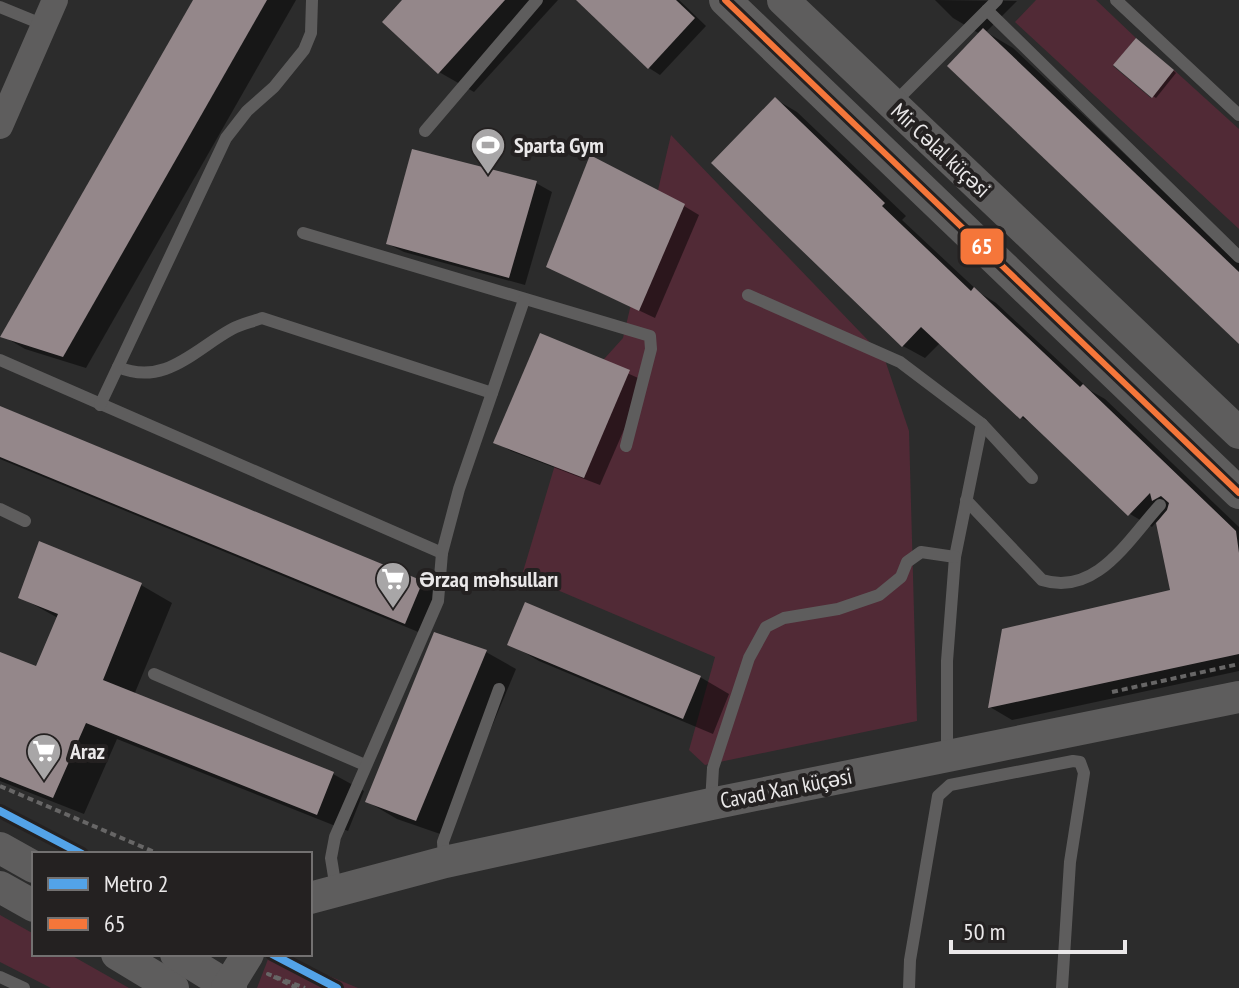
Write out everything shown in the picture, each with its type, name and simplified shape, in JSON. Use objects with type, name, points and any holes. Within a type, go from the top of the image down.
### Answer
[{"type":"street","points":[[0,126],[55,0]]},
{"type":"street","name":"Mir Cəlal küçəsi","points":[[725,0],[1239,493]]},
{"type":"street","name":"Mir Cəlal küçəsi","points":[[783,0],[1239,433]]},
{"type":"street","name":"Cavad Xan küçəsi","points":[[316,896],[445,862],[711,804],[1239,697]]},
{"type":"street","points":[[0,848],[32,866]]},
{"type":"street","points":[[0,887],[32,905]]},
{"type":"street","points":[[120,956],[173,988]]},
{"type":"street","points":[[179,956],[229,987],[247,956]]},
{"type":"lane","points":[[100,405],[226,138],[304,50],[311,33],[312,0]]},
{"type":"lane","points":[[425,131],[537,0]]},
{"type":"lane","points":[[892,104],[997,0]]},
{"type":"lane","points":[[1116,0],[1239,115]]},
{"type":"lane","points":[[0,7],[44,25]]},
{"type":"lane","points":[[987,10],[1239,257]]},
{"type":"lane","points":[[303,233],[650,336],[651,349],[626,446]]},
{"type":"lane","points":[[748,295],[900,362],[982,424],[1032,478]]},
{"type":"lane","points":[[316,896],[331,858],[335,837],[438,601],[442,553],[459,489],[524,300]]},
{"type":"lane","points":[[118,367],[132,373],[155,372],[188,360],[233,328],[262,318],[492,393]]},
{"type":"lane","points":[[0,360],[442,553]]},
{"type":"lane","points":[[947,756],[947,661],[955,557],[982,424]]},
{"type":"lane","points":[[966,500],[1042,580],[1057,585],[1072,584],[1102,570],[1160,505]]},
{"type":"lane","points":[[0,509],[25,521]]},
{"type":"lane","points":[[711,804],[713,768],[749,658],[766,627],[784,618],[838,609],[879,595],[901,577],[907,562],[921,552],[955,557]]},
{"type":"lane","points":[[154,674],[365,765]]},
{"type":"lane","points":[[445,862],[443,842],[499,689]]},
{"type":"lane","points":[[909,988],[910,960],[938,796],[950,785],[1073,761],[1080,762],[1084,773],[1070,862],[1062,988]]},
{"type":"lane","points":[[0,977],[24,988]]},
{"type":"path","points":[[0,786],[154,852]]},
{"type":"path","points":[[297,988],[268,974],[305,988]]},
{"type":"shaded area","points":[[1036,0],[1096,0],[1136,38],[1113,66],[1151,98],[1174,70],[1239,129],[1239,229],[1015,22]]},
{"type":"shaded area","points":[[671,135],[884,357],[909,431],[917,721],[705,765],[689,750],[715,657],[522,575],[578,388],[623,338]]},
{"type":"shaded area","points":[[0,915],[32,933],[32,956],[73,956],[129,988],[51,988],[0,962]]},
{"type":"shaded area","points":[[269,956],[281,956],[358,988],[257,988]]},
{"type":"building","points":[[193,0],[267,0],[63,357],[0,337]]},
{"type":"building","points":[[402,0],[505,0],[438,74],[382,22]]},
{"type":"building","points":[[576,0],[676,0],[695,18],[648,69]]},
{"type":"building","points":[[983,28],[1239,272],[1239,344],[947,66]]},
{"type":"building","points":[[1136,38],[1174,70],[1152,98],[1113,65]]},
{"type":"building","points":[[775,97],[971,291],[974,287],[1080,387],[1083,384],[1236,531],[1239,553],[1239,654],[988,708],[1002,629],[1170,590],[1156,523],[1169,503],[1161,496],[1152,501],[1150,493],[1128,516],[1023,416],[1020,419],[921,327],[902,347],[711,163]]},
{"type":"building","points":[[412,149],[537,181],[509,278],[386,244]]},
{"type":"building","points":[[590,155],[685,204],[639,311],[546,267]]},
{"type":"building","points":[[540,333],[630,370],[584,478],[493,443]]},
{"type":"building","points":[[0,406],[423,581],[405,624],[0,457]]},
{"type":"building","points":[[39,541],[142,583],[103,680],[334,772],[317,815],[86,723],[53,798],[0,777],[0,652],[36,666],[58,614],[18,598]]},
{"type":"building","points":[[525,602],[701,676],[683,719],[507,645]]},
{"type":"building","points":[[434,632],[487,650],[416,821],[365,802]]},
{"type":"metro line","name":"2","points":[[0,811],[78,852]]},
{"type":"metro line","name":"2","points":[[276,956],[337,988]]},
{"type":"transit line","name":"65","points":[[725,0],[1239,493]]},
{"type":"place","name":"Sparta Gym","points":[[488,176]]},
{"type":"place","name":"Ərzaq məhsulları","points":[[393,610]]},
{"type":"place","name":"Araz","points":[[44,782]]}]
